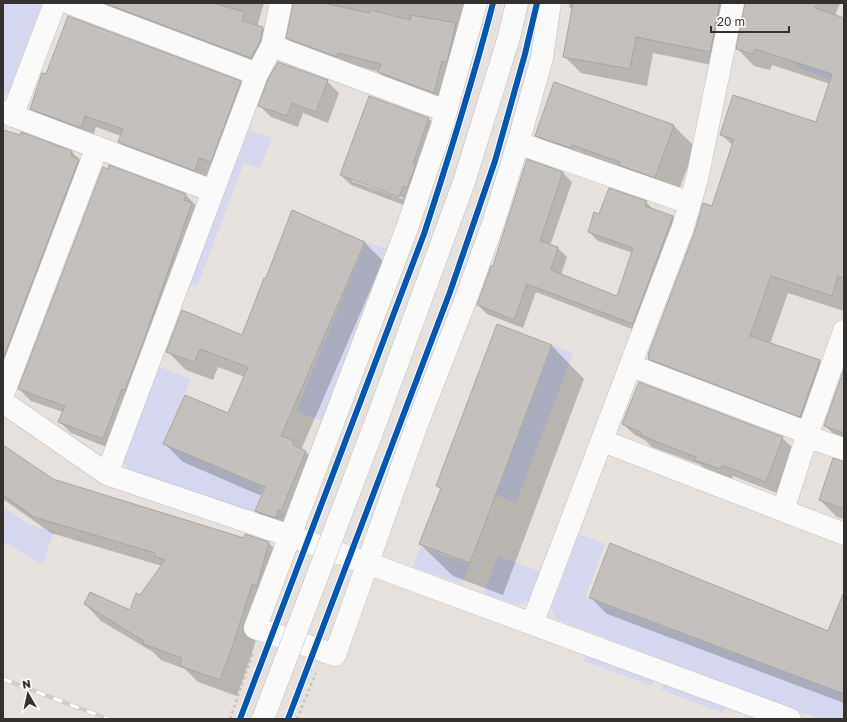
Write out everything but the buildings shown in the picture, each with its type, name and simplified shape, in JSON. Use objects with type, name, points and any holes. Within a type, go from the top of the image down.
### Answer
[{"type":"street","points":[[55,3],[8,114],[213,191]]},
{"type":"street","points":[[69,3],[257,74]]},
{"type":"street","points":[[107,474],[257,74],[272,46],[281,3]]},
{"type":"street","points":[[476,3],[441,129],[407,228],[255,628],[335,655],[416,427],[494,221],[542,58],[550,3]]},
{"type":"street","points":[[264,719],[464,182],[509,37],[517,3]]},
{"type":"street","points":[[532,624],[632,366],[683,227],[697,179],[733,3]]},
{"type":"street","points":[[272,46],[446,111]]},
{"type":"street","points":[[518,143],[690,203]]},
{"type":"street","points":[[3,394],[97,147]]},
{"type":"street","points":[[783,510],[844,331]]},
{"type":"street","points":[[632,366],[844,449]]},
{"type":"street","points":[[3,402],[107,474],[367,563],[790,719]]},
{"type":"street","points":[[603,441],[844,534]]},
{"type":"path","points":[[230,719],[261,630]]},
{"type":"path","points":[[297,719],[325,652]]},
{"type":"shaded area","points":[[3,3],[42,3],[9,92],[3,95]]},
{"type":"shaded area","points":[[801,56],[844,71],[844,84],[796,67]]},
{"type":"shaded area","points":[[249,130],[272,138],[260,169],[244,163],[197,287],[190,284]]},
{"type":"shaded area","points":[[366,242],[386,249],[322,421],[296,411]]},
{"type":"shaded area","points":[[553,345],[573,353],[516,503],[496,495]]},
{"type":"shaded area","points":[[159,367],[191,379],[163,444],[263,487],[256,506],[287,516],[277,519],[130,473],[123,460]]},
{"type":"shaded area","points":[[3,507],[30,525],[54,532],[42,565],[3,541]]},
{"type":"shaded area","points":[[579,534],[605,544],[585,598],[844,694],[844,719],[819,719],[556,619],[551,608]]},
{"type":"shaded area","points":[[420,547],[470,565],[462,584],[413,567]]},
{"type":"shaded area","points":[[498,556],[541,572],[530,601],[518,605],[484,593]]},
{"type":"shaded area","points":[[586,655],[654,681],[652,686],[584,661]]},
{"type":"shaded area","points":[[663,684],[726,707],[723,713],[661,690]]},
{"type":"railway","points":[[3,679],[108,719]]},
{"type":"cycle path","points":[[240,719],[424,234],[460,119],[493,3]]},
{"type":"cycle path","points":[[288,719],[450,292],[495,161],[525,54],[537,3]]}]
